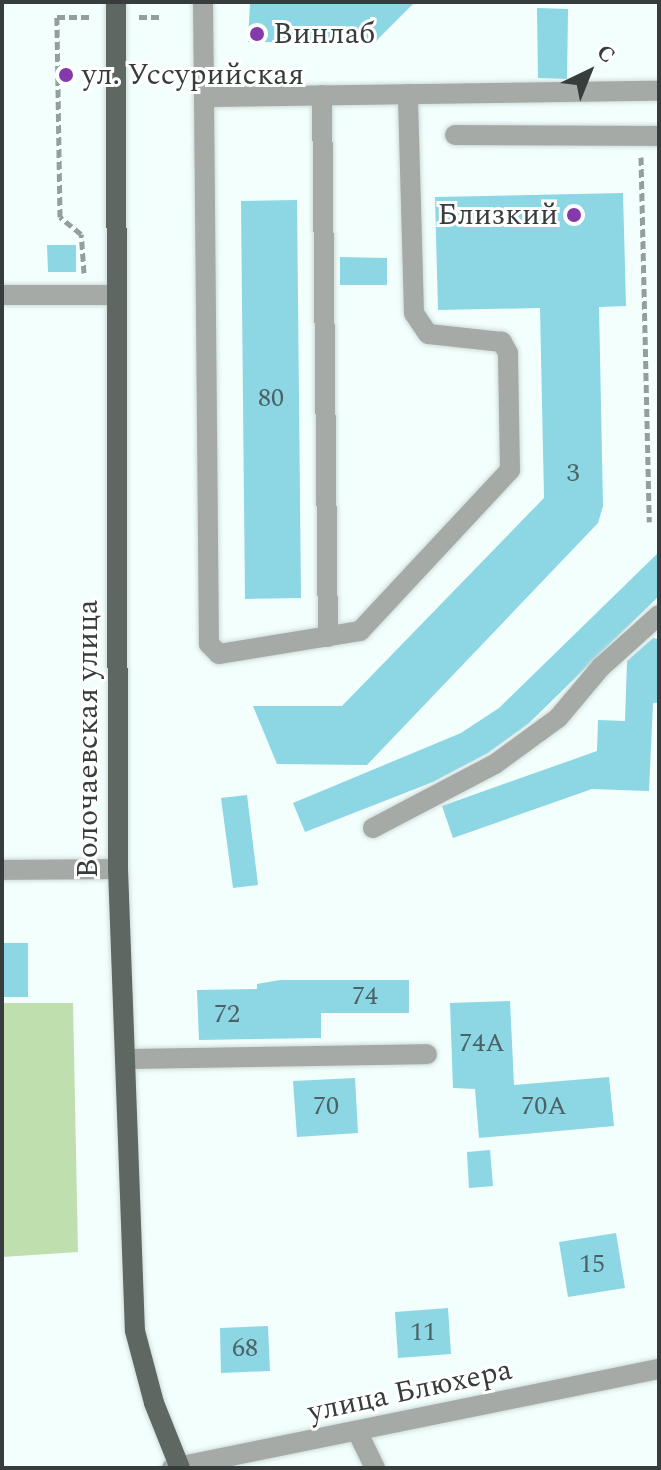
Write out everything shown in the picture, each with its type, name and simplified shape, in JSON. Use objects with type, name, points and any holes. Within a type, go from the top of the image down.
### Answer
[{"type":"main road","name":"Волочаевская улица","points":[[116,9],[118,869],[135,1331],[154,1403],[177,1467]]},
{"type":"street","points":[[203,2],[209,644],[219,654],[328,637],[366,627],[510,470],[508,353],[502,342],[428,334],[414,313],[408,94]]},
{"type":"street","points":[[204,97],[659,91]]},
{"type":"street","points":[[322,95],[328,637]]},
{"type":"street","points":[[455,135],[650,136]]},
{"type":"street","points":[[2,295],[115,295]]},
{"type":"street","points":[[373,828],[495,764],[558,718],[601,667],[659,615]]},
{"type":"street","points":[[2,870],[118,869]]},
{"type":"street","points":[[125,1059],[427,1054]]},
{"type":"street","name":"улица Блюхера","points":[[177,1467],[358,1433],[659,1369]]},
{"type":"street","points":[[358,1433],[375,1468]]},
{"type":"path","points":[[85,295],[81,234],[60,217],[57,17],[116,9],[162,17]]},
{"type":"path","points":[[649,522],[650,136]]},
{"type":"green space","points":[[2,1003],[73,1003],[78,1252],[2,1257]]},
{"type":"building","points":[[250,2],[415,2],[374,43],[248,42]]},
{"type":"building","points":[[537,8],[568,9],[567,79],[538,78]]},
{"type":"building","points":[[623,193],[626,306],[599,307],[603,506],[598,523],[367,765],[277,764],[253,706],[342,706],[544,498],[540,308],[438,310],[435,197]]},
{"type":"building","points":[[297,200],[301,598],[245,599],[241,201]]},
{"type":"building","points":[[47,245],[76,245],[76,272],[48,272]]},
{"type":"building","points":[[340,257],[387,258],[387,285],[340,285]]},
{"type":"building","points":[[659,552],[659,596],[528,724],[488,753],[433,782],[305,832],[293,803],[461,733],[499,708]]},
{"type":"building","points":[[653,638],[659,639],[659,703],[653,703],[649,791],[592,789],[453,838],[442,806],[597,751],[598,720],[625,721],[627,661]]},
{"type":"building","points":[[247,795],[258,885],[233,888],[221,798]]},
{"type":"building","points":[[2,943],[28,943],[28,997],[2,997]]},
{"type":"building","points":[[280,980],[409,980],[409,1013],[321,1013],[321,1038],[199,1040],[197,990],[257,989],[257,984]]},
{"type":"building","points":[[510,1001],[514,1085],[609,1077],[614,1126],[479,1138],[475,1089],[453,1088],[450,1003]]},
{"type":"building","points":[[355,1078],[358,1133],[297,1137],[293,1081]]},
{"type":"building","points":[[490,1150],[493,1186],[469,1188],[467,1152]]},
{"type":"building","points":[[616,1233],[625,1288],[568,1297],[559,1242]]},
{"type":"building","points":[[448,1308],[451,1354],[398,1358],[395,1312]]},
{"type":"building","points":[[268,1326],[270,1371],[221,1373],[220,1328]]},
{"type":"place","name":"Винлаб","points":[[257,34]]},
{"type":"place","name":"ул. Уссурийская","points":[[66,75]]},
{"type":"place","name":"Близкий","points":[[574,215]]}]
